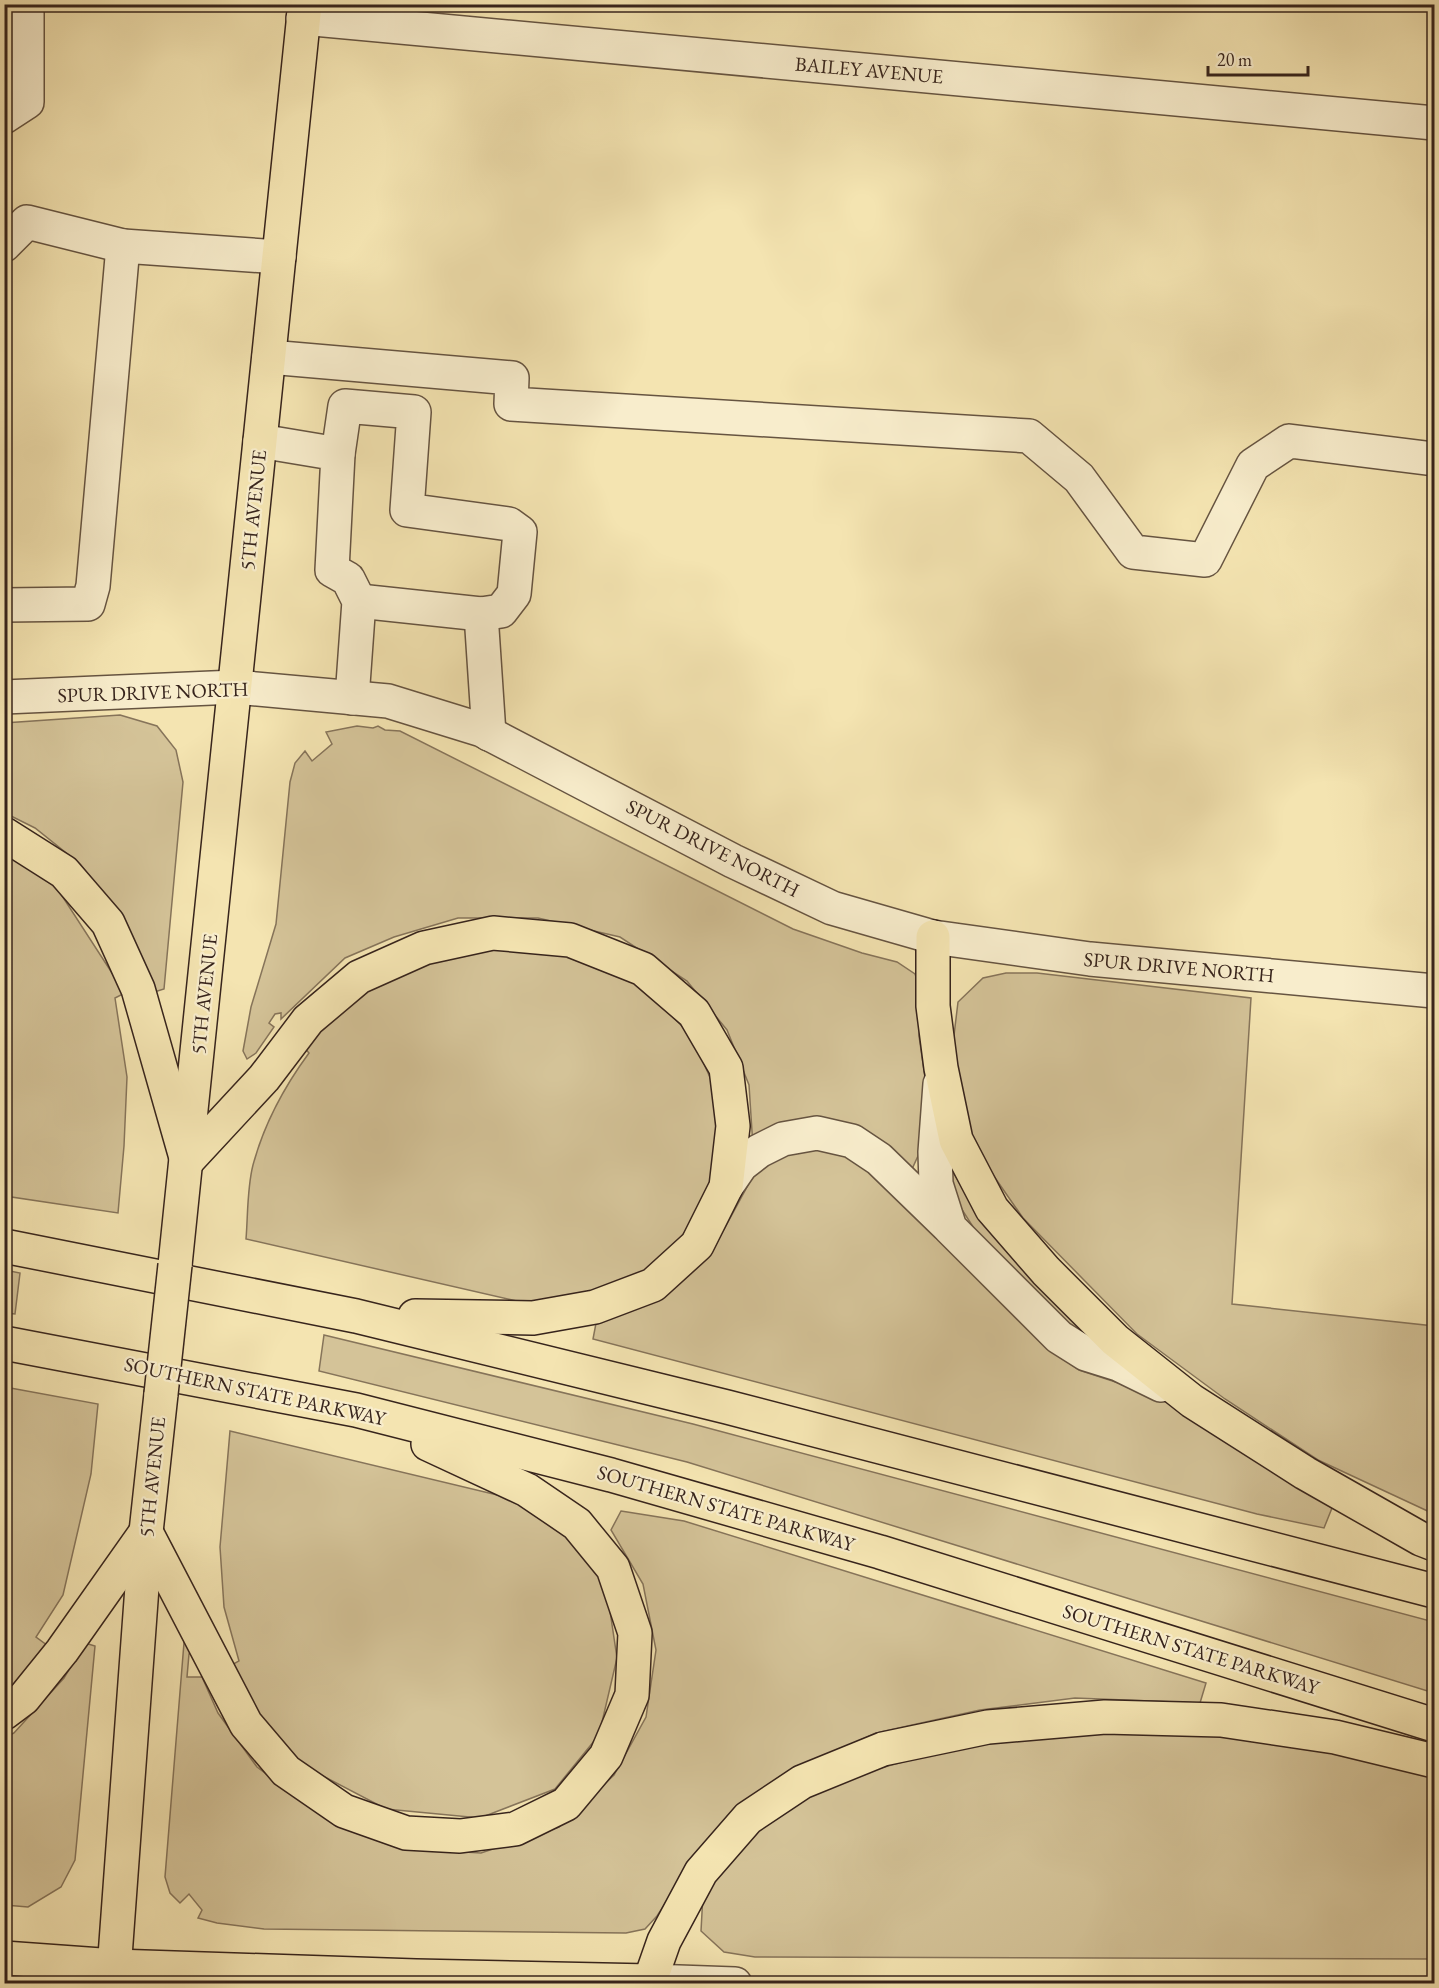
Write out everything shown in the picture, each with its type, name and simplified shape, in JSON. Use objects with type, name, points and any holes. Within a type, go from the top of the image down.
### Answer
[{"type":"main road","name":"5TH AVENUE","points":[[114,1975],[146,1532],[187,1161],[304,11]]},
{"type":"main road","points":[[4,834],[64,872],[108,923],[138,989],[187,1161]]},
{"type":"main road","points":[[187,1161],[264,1078],[308,1020],[358,977],[424,948],[493,933],[570,940],[643,969],[693,1013],[726,1068],[733,1126],[726,1187],[697,1245],[653,1285],[595,1307],[533,1318],[356,1316]]},
{"type":"main road","points":[[933,937],[933,1006],[941,1068],[956,1140],[992,1209],[1046,1270],[1115,1340],[1192,1401],[1305,1473],[1421,1539],[1434,1544]]},
{"type":"main road","points":[[12,1246],[356,1316],[727,1407],[1434,1591]]},
{"type":"main road","name":"SOUTHERN STATE PARKWAY","points":[[4,1343],[356,1410],[611,1475],[869,1548],[1434,1725]]},
{"type":"main road","points":[[4,1357],[79,1356]]},
{"type":"main road","points":[[4,1713],[24,1698],[62,1651],[146,1532],[246,1724],[286,1771],[344,1811],[406,1833],[460,1836],[515,1829],[566,1804],[606,1756],[632,1695],[635,1633],[613,1568],[577,1524],[527,1490],[356,1410]]},
{"type":"main road","points":[[4,1958],[114,1975],[416,1976],[650,1981],[664,1941],[701,1872],[748,1818],[802,1782],[883,1749],[988,1727],[1105,1717],[1221,1720],[1335,1737],[1434,1761]]},
{"type":"street","points":[[4,117],[27,102],[27,4]]},
{"type":"street","name":"BAILEY AVENUE","points":[[304,11],[1434,123]]},
{"type":"street","points":[[4,245],[27,222],[123,246],[279,257]]},
{"type":"street","points":[[4,605],[88,604],[93,586],[123,246]]},
{"type":"street","points":[[269,357],[512,378],[511,404],[1029,436],[1079,478],[1133,552],[1205,560],[1253,465],[1289,441],[1434,459]]},
{"type":"street","points":[[352,698],[359,602],[348,579],[332,570],[338,454],[345,406],[414,412],[407,510],[510,524],[520,532],[514,594],[501,611],[481,614],[359,602]]},
{"type":"street","points":[[260,441],[338,454]]},
{"type":"street","points":[[481,614],[489,734]]},
{"type":"street","name":"SPUR DRIVE NORTH","points":[[4,698],[235,687],[388,701],[482,730],[733,861],[832,908],[933,937],[1090,959],[1434,991]]},
{"type":"street","points":[[941,1068],[935,1152],[936,1184],[950,1228]]},
{"type":"street","points":[[726,1187],[741,1165],[759,1151],[783,1139],[817,1133],[852,1141],[879,1159],[1059,1337],[1086,1354],[1118,1364],[1192,1401]]},
{"type":"street","points":[[650,1981],[735,1983]]},
{"type":"shaded area","points":[[120,715],[157,726],[176,750],[183,782],[164,989],[151,993],[122,918],[80,864],[35,828],[5,813],[4,723]]},
{"type":"shaded area","points":[[357,726],[373,728],[378,726],[385,730],[400,731],[793,929],[862,953],[897,962],[915,974],[922,992],[919,1036],[930,1112],[923,1145],[912,1169],[875,1140],[753,1147],[749,1085],[727,1030],[687,981],[620,937],[538,918],[458,918],[394,937],[345,958],[281,1019],[281,1013],[275,1014],[269,1023],[274,1027],[256,1053],[247,1059],[243,1051],[251,1007],[276,924],[290,782],[295,763],[305,751],[312,761],[332,744],[326,732]]},
{"type":"shaded area","points":[[4,852],[57,888],[125,993],[115,998],[127,1077],[118,1213],[5,1196]]},
{"type":"shaded area","points":[[494,947],[572,957],[638,982],[691,1035],[717,1093],[719,1159],[697,1215],[666,1258],[627,1286],[580,1301],[521,1302],[246,1239],[253,1165],[276,1106],[309,1053],[300,1043],[351,995],[421,960]]},
{"type":"shaded area","points":[[1006,973],[1037,973],[1251,998],[1232,1304],[1434,1326],[1434,1514],[1318,1460],[1225,1399],[1137,1334],[1023,1218],[991,1172],[967,1124],[952,1052],[958,1002],[983,978]]},
{"type":"shaded area","points":[[811,1145],[848,1148],[875,1167],[1040,1342],[1079,1370],[1140,1390],[1176,1405],[1332,1508],[1324,1528],[1257,1514],[593,1339],[597,1318],[697,1267],[716,1244],[753,1176],[778,1154]]},
{"type":"shaded area","points":[[953,1172],[976,1210],[1095,1336],[1091,1341],[1036,1301],[984,1244],[959,1205],[950,1184]]},
{"type":"shaded area","points":[[5,1270],[20,1273],[15,1314],[5,1313]]},
{"type":"shaded area","points":[[324,1335],[693,1424],[1434,1622],[1434,1693],[687,1462],[319,1371]]},
{"type":"shaded area","points":[[5,1387],[98,1404],[91,1474],[63,1595],[36,1637],[51,1648],[5,1698]]},
{"type":"shaded area","points":[[230,1431],[510,1498],[575,1536],[607,1591],[617,1658],[599,1735],[555,1789],[480,1818],[386,1809],[302,1765],[244,1700],[228,1667],[239,1661],[224,1607],[220,1547]]},
{"type":"shaded area","points":[[621,1511],[684,1521],[1206,1683],[1200,1703],[1075,1698],[980,1710],[876,1733],[779,1777],[710,1836],[657,1916],[645,1929],[626,1933],[264,1929],[217,1923],[198,1918],[202,1910],[189,1894],[180,1903],[170,1893],[165,1877],[186,1618],[197,1654],[189,1654],[187,1677],[202,1677],[218,1713],[257,1767],[323,1816],[399,1848],[481,1853],[559,1827],[614,1775],[646,1717],[656,1650],[643,1584],[611,1530]]},
{"type":"shaded area","points":[[85,1643],[95,1646],[75,1860],[61,1887],[28,1907],[5,1905],[5,1738],[14,1733],[64,1678]]},
{"type":"shaded area","points":[[1093,1728],[1210,1729],[1345,1750],[1434,1776],[1434,1959],[755,1957],[724,1952],[701,1931],[703,1894],[737,1843],[833,1781],[965,1745]]}]
